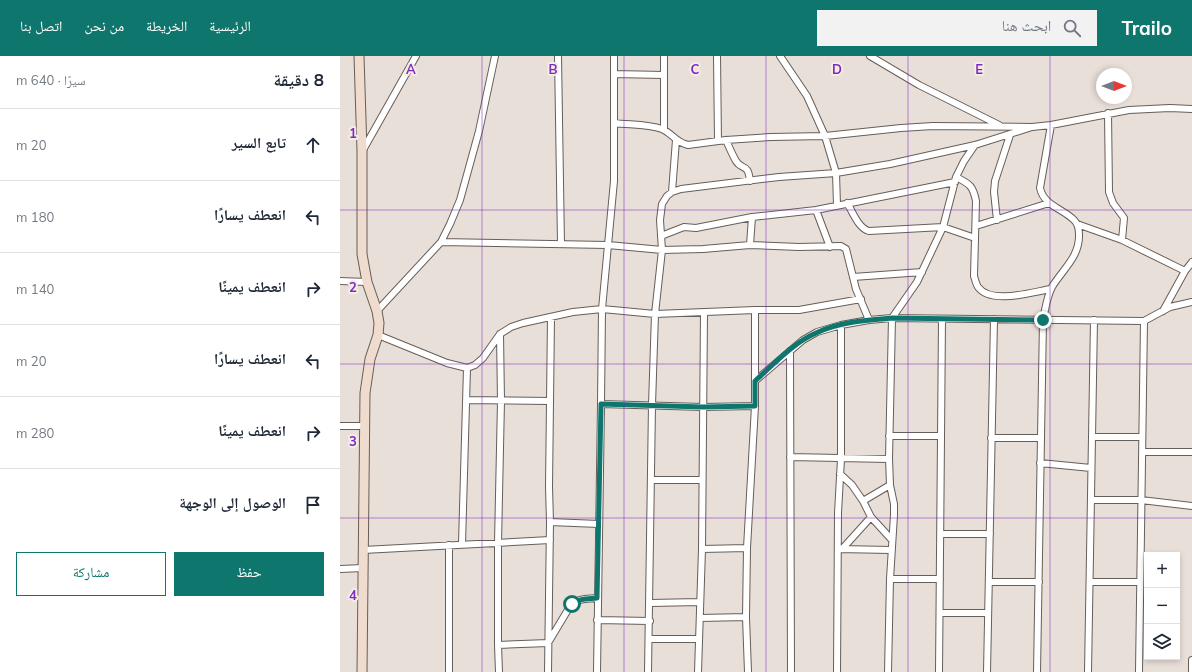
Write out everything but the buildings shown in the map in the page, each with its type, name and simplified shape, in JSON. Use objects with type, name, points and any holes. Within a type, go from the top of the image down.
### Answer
[{"type":"street","points":[[359,56],[362,151],[362,254],[367,282],[378,311],[379,323],[378,335],[370,359],[365,393],[362,672]]},
{"type":"street","points":[[362,151],[416,56]]},
{"type":"street","points":[[378,311],[441,242],[460,200],[480,131],[495,56]]},
{"type":"street","points":[[558,56],[561,244]]},
{"type":"street","points":[[597,672],[602,309],[614,181],[614,56]]},
{"type":"street","points":[[664,56],[664,130]]},
{"type":"street","points":[[717,56],[718,140]]},
{"type":"street","points":[[780,56],[808,96],[825,136],[836,173],[837,205]]},
{"type":"street","points":[[870,56],[919,85],[1000,126]]},
{"type":"street","points":[[879,62],[883,56]]},
{"type":"street","points":[[614,74],[664,74]]},
{"type":"street","points":[[614,123],[653,126],[664,130],[682,144],[688,145],[718,140],[825,136],[901,128],[1000,126],[1032,127],[1051,125],[1129,110],[1163,108],[1192,109]]},
{"type":"street","points":[[1108,113],[1109,192],[1110,198],[1124,218],[1122,240]]},
{"type":"street","points":[[1051,125],[1040,188],[1044,198],[1077,224],[1122,240],[1185,271]]},
{"type":"street","points":[[648,672],[650,621],[652,406],[655,314],[662,250],[660,220],[662,204],[667,196],[672,192],[707,186],[836,173],[890,164],[975,145],[1032,127]]},
{"type":"street","points":[[997,220],[994,192],[995,181],[1010,135]]},
{"type":"street","points":[[672,192],[676,140]]},
{"type":"street","points":[[726,140],[736,162],[748,171],[750,181]]},
{"type":"street","points":[[888,672],[891,550],[894,504],[890,485],[889,459],[892,318],[918,282],[943,227],[956,180],[964,161],[975,145]]},
{"type":"street","points":[[661,236],[684,227],[696,228],[752,217],[816,210],[956,180],[967,182],[974,189],[976,201],[974,276],[978,287],[987,295],[999,298],[1051,289]]},
{"type":"street","points":[[847,203],[865,230],[943,227],[975,238]]},
{"type":"street","points":[[976,226],[1049,203]]},
{"type":"street","points":[[816,210],[830,247]]},
{"type":"street","points":[[750,245],[752,217]]},
{"type":"street","points":[[1037,672],[1043,320],[1051,289],[1076,255],[1079,237],[1077,224]]},
{"type":"street","points":[[441,242],[608,245],[662,250],[703,249],[750,245],[841,246],[846,250],[853,277],[869,320]]},
{"type":"street","points":[[1163,311],[1185,271],[1192,262]]},
{"type":"street","points":[[853,277],[922,272]]},
{"type":"street","points":[[340,281],[367,282]]},
{"type":"street","points":[[378,335],[447,362],[467,368],[475,365],[483,358],[500,334],[523,322],[573,312],[602,309],[655,314],[755,310],[799,310],[861,299]]},
{"type":"street","points":[[755,381],[803,340],[817,332],[841,324],[892,318],[1144,321],[1170,307],[1192,302]]},
{"type":"street","points":[[748,672],[746,617],[747,548],[755,406],[755,310]]},
{"type":"street","points":[[698,672],[702,549],[704,313]]},
{"type":"street","points":[[548,672],[550,522],[548,487],[551,317]]},
{"type":"street","points":[[939,672],[942,319]]},
{"type":"street","points":[[987,672],[994,319]]},
{"type":"street","points":[[1088,672],[1094,320]]},
{"type":"street","points":[[1139,672],[1144,321]]},
{"type":"street","points":[[837,672],[841,548],[841,324]]},
{"type":"street","points":[[498,672],[498,543],[501,401],[500,334]]},
{"type":"street","points":[[790,351],[791,672]]},
{"type":"street","points":[[462,544],[467,368]]},
{"type":"street","points":[[466,400],[550,401]]},
{"type":"street","points":[[601,404],[703,407],[755,406]]},
{"type":"street","points":[[340,426],[365,426]]},
{"type":"street","points":[[889,436],[941,436]]},
{"type":"street","points":[[1092,437],[1142,437]]},
{"type":"street","points":[[991,438],[1041,438]]},
{"type":"street","points":[[1142,452],[1192,452]]},
{"type":"street","points":[[790,457],[889,459]]},
{"type":"street","points":[[1040,463],[1091,468]]},
{"type":"street","points":[[840,474],[852,485],[863,501],[871,517],[892,540]]},
{"type":"street","points":[[652,480],[702,480]]},
{"type":"street","points":[[863,501],[890,485]]},
{"type":"street","points":[[1091,500],[1141,500],[1192,506]]},
{"type":"street","points":[[841,548],[871,517]]},
{"type":"street","points":[[550,522],[599,524]]},
{"type":"street","points":[[941,534],[990,534]]},
{"type":"street","points":[[364,550],[550,540]]},
{"type":"street","points":[[449,545],[449,672]]},
{"type":"street","points":[[702,549],[747,548]]},
{"type":"street","points":[[841,548],[891,550]]},
{"type":"street","points":[[340,569],[364,568]]},
{"type":"street","points":[[890,579],[940,579]]},
{"type":"street","points":[[989,582],[1039,582]]},
{"type":"street","points":[[1090,582],[1140,582]]},
{"type":"street","points":[[548,644],[572,604],[577,600],[597,598]]},
{"type":"street","points":[[650,603],[700,602]]},
{"type":"street","points":[[940,613],[988,613]]},
{"type":"street","points":[[700,618],[746,617]]},
{"type":"street","points":[[597,620],[650,621]]},
{"type":"street","points":[[649,639],[699,639]]},
{"type":"street","points":[[498,645],[548,644]]},
{"type":"street","points":[[1192,660],[1192,672]]},
{"type":"route","points":[[572,604],[577,600],[597,598],[601,404],[703,407],[755,406],[755,381],[803,340],[817,332],[841,324],[892,318],[1043,320]]}]
